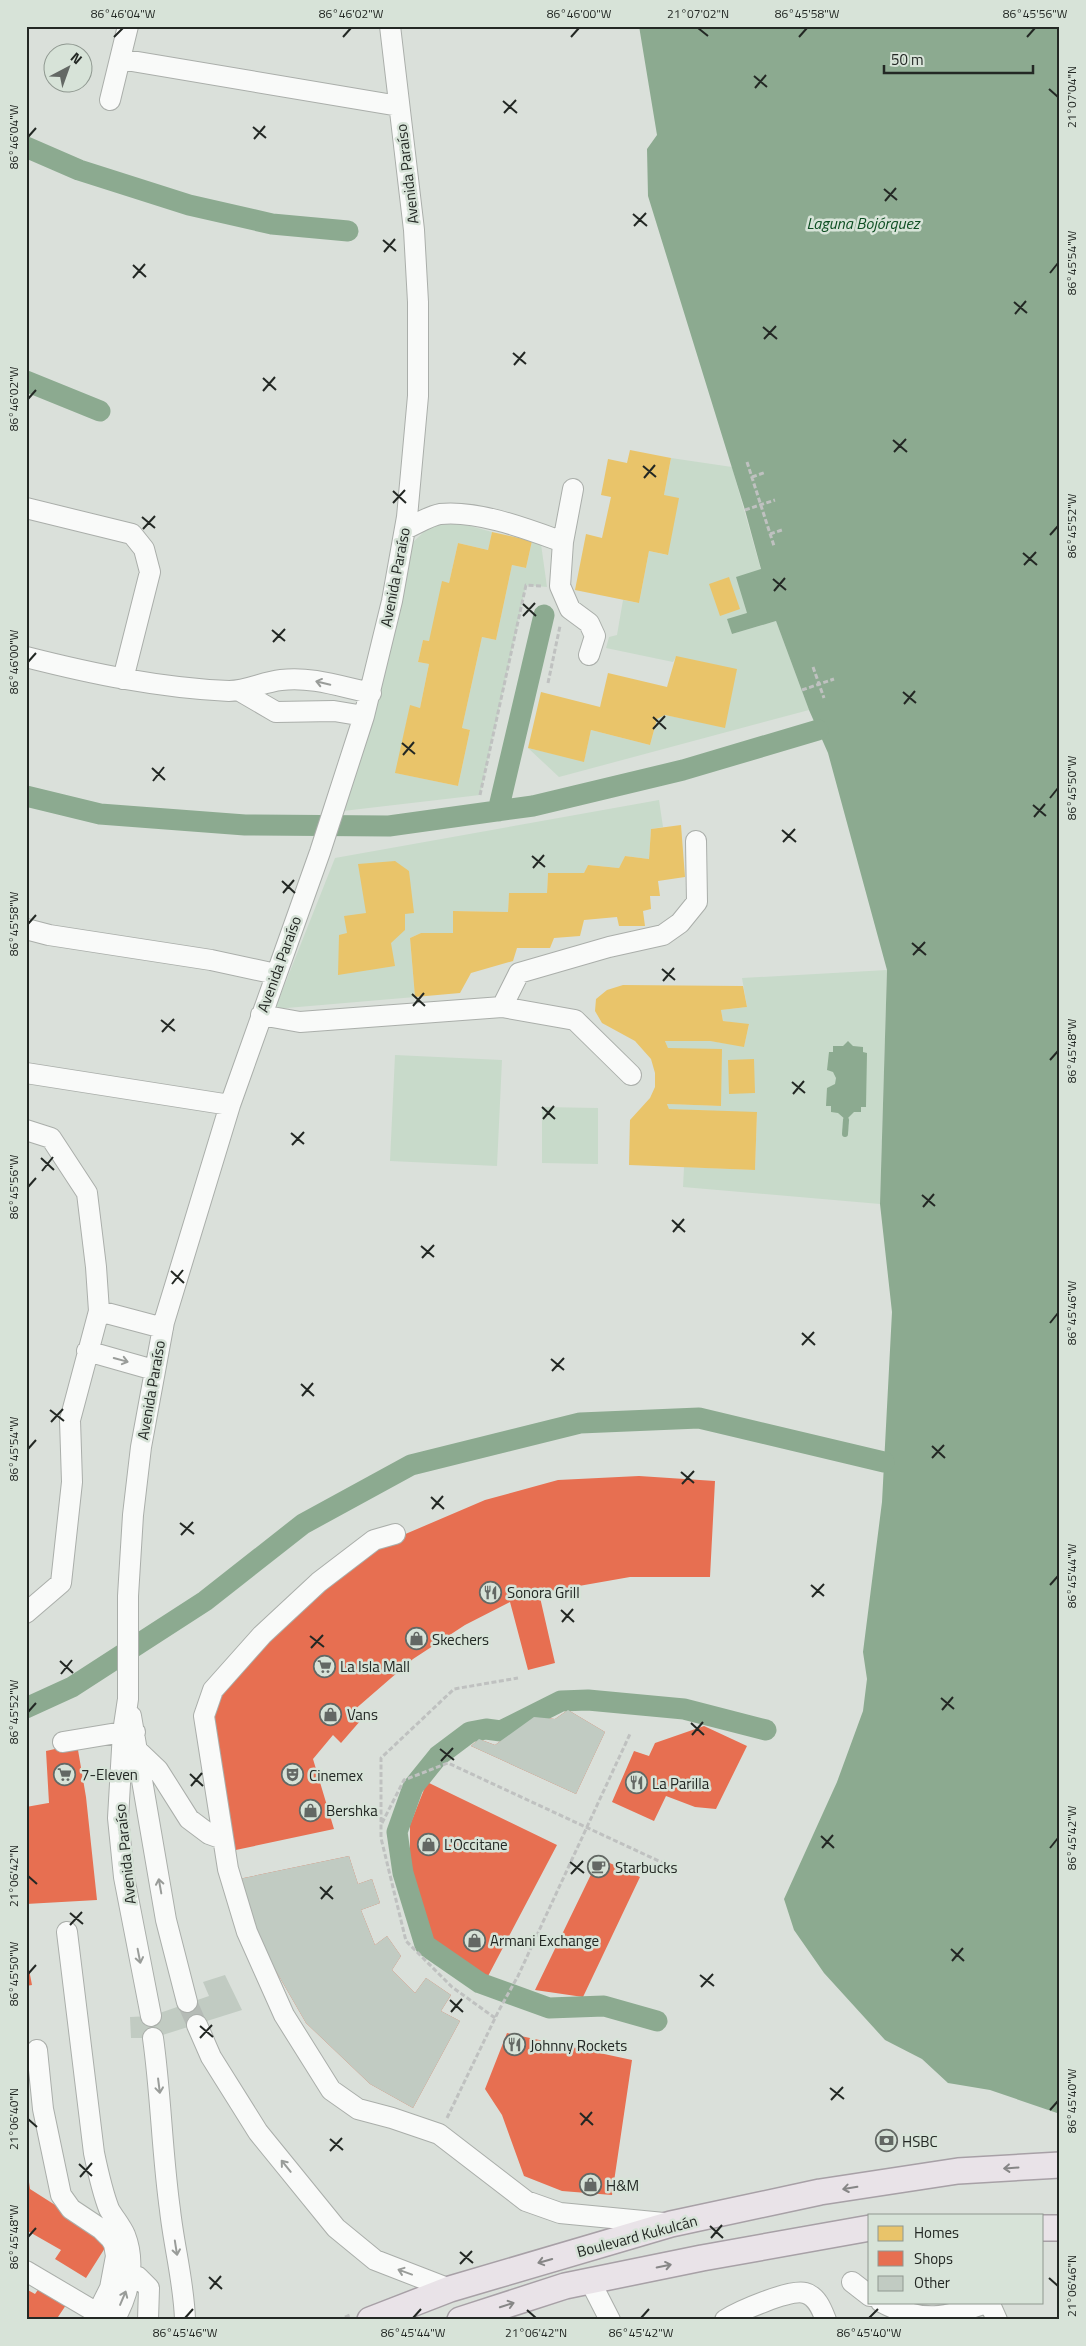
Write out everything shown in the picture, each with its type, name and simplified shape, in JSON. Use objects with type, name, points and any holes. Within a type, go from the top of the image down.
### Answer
[{"type":"main road","name":"Boulevard Kukulcán","points":[[370,2320],[450,2289],[671,2224],[820,2192],[958,2171],[1060,2165]]},
{"type":"main road","name":"Boulevard Kukulcán","points":[[460,2320],[565,2286],[702,2258],[868,2228]]},
{"type":"main road","points":[[1044,2228],[1060,2228]]},
{"type":"street","points":[[110,100],[128,26]]},
{"type":"street","name":"Avenida Paraíso","points":[[187,2002],[166,1920],[131,1738],[128,1693],[128,1596],[133,1515],[141,1447],[154,1370],[176,1280],[230,1105],[338,801],[364,716],[392,601],[405,529],[418,396],[418,302],[414,230],[390,26]]},
{"type":"street","points":[[120,59],[399,106]]},
{"type":"street","points":[[572,489],[563,542],[560,586],[570,609],[589,623],[595,636],[590,655]]},
{"type":"street","points":[[26,508],[132,534],[144,548],[150,572],[122,679]]},
{"type":"street","points":[[405,529],[439,514],[471,514],[534,531],[563,542]]},
{"type":"street","points":[[26,657],[122,679],[197,690],[240,691],[280,680],[306,679],[371,693]]},
{"type":"street","points":[[240,691],[276,712],[334,711],[364,716]]},
{"type":"street","points":[[502,1007],[519,973],[609,947],[662,935],[680,923],[697,902],[696,841]]},
{"type":"street","points":[[26,929],[49,935],[211,960],[276,974]]},
{"type":"street","points":[[261,1015],[300,1022],[502,1007],[575,1020],[630,1075]]},
{"type":"street","points":[[26,1073],[230,1105]]},
{"type":"street","points":[[26,1130],[51,1138],[87,1193],[99,1311],[70,1420],[72,1482],[61,1583],[26,1613]]},
{"type":"street","points":[[99,1311],[163,1328]]},
{"type":"street","points":[[87,1351],[154,1370]]},
{"type":"street","points":[[395,1534],[374,1540],[319,1582],[262,1635],[213,1690],[204,1716],[228,1869],[247,1932],[284,2015],[331,2090],[358,2109],[439,2134],[526,2201],[560,2212],[671,2224]]},
{"type":"street","points":[[63,1742],[131,1738],[158,1770],[189,1819],[209,1834],[223,1839]]},
{"type":"street","name":"Avenida Paraíso","points":[[131,1738],[118,1818],[124,1877],[151,2016]]},
{"type":"street","points":[[133,1924],[166,1920]]},
{"type":"street","points":[[26,2271],[104,2318],[110,2288],[122,2273],[130,2253],[124,2234],[106,2201],[94,2153],[67,1932]]},
{"type":"street","points":[[197,2025],[211,2057],[258,2132],[336,2228],[375,2260],[450,2289]]},
{"type":"street","points":[[153,2038],[161,2095],[170,2209],[184,2298],[185,2320]]},
{"type":"street","points":[[37,2050],[43,2109],[61,2195],[72,2209],[111,2238],[122,2273]]},
{"type":"street","points":[[122,2273],[138,2277],[149,2288],[148,2320]]},
{"type":"street","points":[[590,2281],[610,2320]]},
{"type":"street","points":[[852,2282],[868,2294]]},
{"type":"street","points":[[725,2320],[742,2311],[795,2292],[805,2293],[813,2297],[822,2308],[826,2320]]},
{"type":"street","points":[[887,2304],[922,2318],[982,2304]]},
{"type":"street","points":[[990,2304],[997,2320]]},
{"type":"path","points":[[748,462],[774,546]]},
{"type":"path","points":[[752,477],[766,472]]},
{"type":"path","points":[[745,510],[775,500]]},
{"type":"path","points":[[770,534],[782,530]]},
{"type":"path","points":[[480,795],[526,585],[547,587]]},
{"type":"path","points":[[548,683],[562,618]]},
{"type":"path","points":[[813,667],[824,698]]},
{"type":"path","points":[[802,690],[834,679]]},
{"type":"path","points":[[495,2018],[452,1987],[406,1941],[381,1838],[381,1758],[454,1689],[518,1678]]},
{"type":"path","points":[[439,2134],[498,2012],[518,1976],[630,1734]]},
{"type":"path","points":[[381,1826],[404,1780],[448,1763],[676,1869]]},
{"type":"shaded area","points":[[671,458],[732,467],[761,570],[748,613],[732,634],[776,621],[809,710],[559,777],[528,748],[584,761],[591,730],[650,745],[657,719],[665,715],[725,727],[676,657],[673,662],[606,648],[609,637],[617,635],[623,600],[639,603],[649,551],[667,555],[664,495]]},
{"type":"shaded area","points":[[444,522],[463,524],[492,532],[488,550],[458,543],[449,583],[429,641],[423,640],[418,662],[429,664],[420,708],[410,706],[396,773],[458,786],[470,730],[462,728],[482,637],[496,640],[512,565],[526,568],[532,541],[541,544],[547,587],[526,585],[480,795],[343,811],[412,543],[427,529]]},
{"type":"shaded area","points":[[659,800],[663,827],[651,829],[649,859],[625,856],[619,868],[588,865],[584,873],[548,873],[547,893],[509,893],[508,912],[453,911],[453,933],[421,933],[410,938],[415,997],[275,1009],[335,858]]},
{"type":"shaded area","points":[[887,970],[880,1204],[683,1187],[684,1167],[755,1170],[757,1113],[669,1109],[667,1104],[721,1106],[668,1048],[665,1041],[710,1041],[744,1046],[749,1025],[723,1021],[721,1010],[747,1007],[742,978]]},
{"type":"shaded area","points":[[395,1055],[502,1060],[497,1166],[390,1161]]},
{"type":"shaded area","points":[[542,1107],[598,1108],[598,1164],[542,1163]]},
{"type":"water","name":"Laguna Bojórquez","points":[[639,26],[1060,26],[1060,2114],[990,2090],[948,2083],[922,2059],[885,2040],[824,1973],[794,1930],[784,1899],[837,1782],[863,1711],[867,1679],[863,1652],[882,1502],[892,1312],[880,1204],[887,970],[828,753],[809,710],[776,621],[732,634],[727,619],[747,613],[736,577],[761,569],[745,510],[648,196],[647,149],[657,135]]},
{"type":"water","points":[[848,1041],[853,1046],[863,1047],[863,1052],[867,1053],[866,1107],[861,1107],[861,1112],[854,1112],[846,1120],[838,1113],[831,1112],[831,1106],[826,1106],[827,1088],[835,1084],[836,1078],[833,1072],[827,1070],[829,1052],[833,1052],[833,1046],[843,1046]]},
{"type":"building: Homes","points":[[630,450],[671,458],[664,495],[679,498],[668,555],[649,551],[639,603],[575,590],[586,534],[602,538],[611,497],[601,495],[608,459],[627,463]]},
{"type":"building: Homes","points":[[492,532],[532,541],[526,568],[512,565],[496,640],[482,637],[462,728],[470,730],[458,786],[395,773],[410,705],[420,708],[429,664],[418,662],[423,640],[429,641],[442,581],[449,583],[458,543],[488,550]]},
{"type":"building: Homes","points":[[729,577],[740,609],[720,616],[709,584]]},
{"type":"building: Homes","points":[[676,656],[737,669],[725,728],[665,715],[657,719],[650,745],[591,730],[584,762],[528,748],[541,692],[600,707],[608,673],[667,687]]},
{"type":"building: Homes","points":[[681,825],[685,877],[658,881],[660,896],[650,896],[651,909],[643,911],[645,926],[619,926],[617,917],[584,920],[580,936],[554,938],[550,948],[517,948],[513,961],[471,973],[460,993],[415,997],[410,938],[421,933],[453,933],[453,911],[508,912],[509,893],[547,893],[548,873],[584,873],[588,865],[619,868],[625,856],[649,859],[651,829]]},
{"type":"building: Homes","points":[[395,861],[409,871],[414,913],[405,914],[405,930],[391,943],[395,966],[338,975],[339,935],[347,933],[344,916],[366,913],[358,864]]},
{"type":"building: Homes","points":[[623,985],[743,986],[747,1007],[721,1010],[723,1021],[749,1024],[744,1047],[710,1041],[665,1041],[668,1048],[722,1049],[721,1106],[667,1104],[669,1109],[757,1112],[755,1170],[629,1165],[630,1120],[650,1098],[655,1087],[655,1073],[651,1059],[635,1041],[602,1023],[595,1011],[596,999],[607,990]]},
{"type":"building: Homes","points":[[754,1059],[755,1093],[729,1094],[728,1060]]},
{"type":"building: Shops","name":"La Isla Mall","points":[[639,1476],[715,1481],[710,1577],[630,1577],[539,1593],[555,1663],[528,1670],[510,1602],[465,1625],[413,1659],[353,1711],[361,1720],[341,1743],[333,1735],[313,1759],[334,1829],[231,1851],[209,1708],[271,1633],[368,1550],[485,1500],[558,1480]]},
{"type":"building: Shops","points":[[568,1710],[605,1732],[576,1794],[471,1746],[479,1739],[495,1745],[534,1717],[555,1719]]},
{"type":"building: Shops","points":[[704,1726],[747,1746],[716,1809],[695,1807],[666,1796],[654,1821],[612,1802],[634,1751],[649,1756],[655,1743]]},
{"type":"building: Shops","points":[[77,1744],[86,1797],[97,1900],[26,1904],[26,1807],[49,1803],[46,1751]]},
{"type":"building: Shops","points":[[427,1782],[557,1845],[487,1978],[428,1940],[410,1873],[410,1825]]},
{"type":"building: Shops","points":[[349,1856],[358,1884],[372,1879],[380,1903],[361,1910],[375,1945],[387,1936],[401,1956],[392,1970],[415,1993],[426,1978],[451,1995],[441,2011],[460,2021],[413,2108],[370,2084],[306,2023],[265,1952],[239,1879]]},
{"type":"building: Shops","points":[[599,1858],[640,1877],[583,1997],[535,1990]]},
{"type":"building: Shops","points":[[26,1954],[32,1985],[26,1986]]},
{"type":"building: Shops","points":[[507,2033],[632,2060],[612,2195],[562,2191],[524,2176],[502,2115],[485,2089]]},
{"type":"building: Shops","points":[[26,2161],[30,2189],[110,2240],[86,2278],[55,2259],[61,2250],[26,2230]]},
{"type":"building: Shops","points":[[42,2284],[68,2302],[56,2320],[26,2320],[26,2289],[35,2294]]},
{"type":"building: Other","points":[[568,1710],[605,1732],[576,1794],[471,1746],[479,1739],[495,1745],[534,1717],[555,1719]]},
{"type":"building: Other","points":[[349,1856],[358,1884],[372,1879],[380,1903],[361,1910],[375,1945],[387,1936],[401,1956],[392,1970],[415,1993],[426,1978],[451,1995],[441,2011],[460,2021],[413,2108],[370,2084],[306,2023],[265,1952],[239,1879]]},
{"type":"building: Other","points":[[225,1975],[242,2010],[153,2038],[131,2038],[130,2017],[151,2016],[209,1996],[203,1982]]},
{"type":"waterway","points":[[26,147],[79,170],[189,205],[272,224],[348,231]]},
{"type":"waterway","points":[[26,381],[100,411]]},
{"type":"waterway","points":[[498,811],[544,615]]},
{"type":"waterway","points":[[26,796],[100,814],[245,825],[389,826],[533,806],[683,770],[818,730]]},
{"type":"waterway","points":[[845,1134],[846,1120]]},
{"type":"waterway","points":[[26,1708],[72,1687],[205,1601],[303,1524],[411,1465],[580,1423],[699,1418],[884,1462]]},
{"type":"waterway","points":[[657,2021],[604,2006],[549,2008],[480,1983],[425,1945],[403,1873],[397,1832],[413,1787],[438,1756],[470,1732],[486,1729],[501,1731],[561,1701],[588,1700],[684,1709],[766,1730]]},
{"type":"tunnel","points":[[187,2002],[197,2025]]},
{"type":"place","name":"Sonora Grill","points":[[491,1592]]},
{"type":"place","name":"Skechers","points":[[416,1639]]},
{"type":"place","name":"La Isla Mall","points":[[324,1666]]},
{"type":"place","name":"Vans","points":[[331,1714]]},
{"type":"place","name":"7-Eleven","points":[[65,1774]]},
{"type":"place","name":"Cinemex","points":[[293,1775]]},
{"type":"place","name":"La Parilla","points":[[636,1783]]},
{"type":"place","name":"Bershka","points":[[310,1810]]},
{"type":"place","name":"L'Occitane","points":[[428,1844]]},
{"type":"place","name":"Starbucks","points":[[599,1867]]},
{"type":"place","name":"Armani Exchange","points":[[474,1940]]},
{"type":"place","name":"Johnny Rockets","points":[[514,2045]]},
{"type":"place","name":"HSBC","points":[[886,2141]]},
{"type":"place","name":"H&M","points":[[590,2185]]}]
